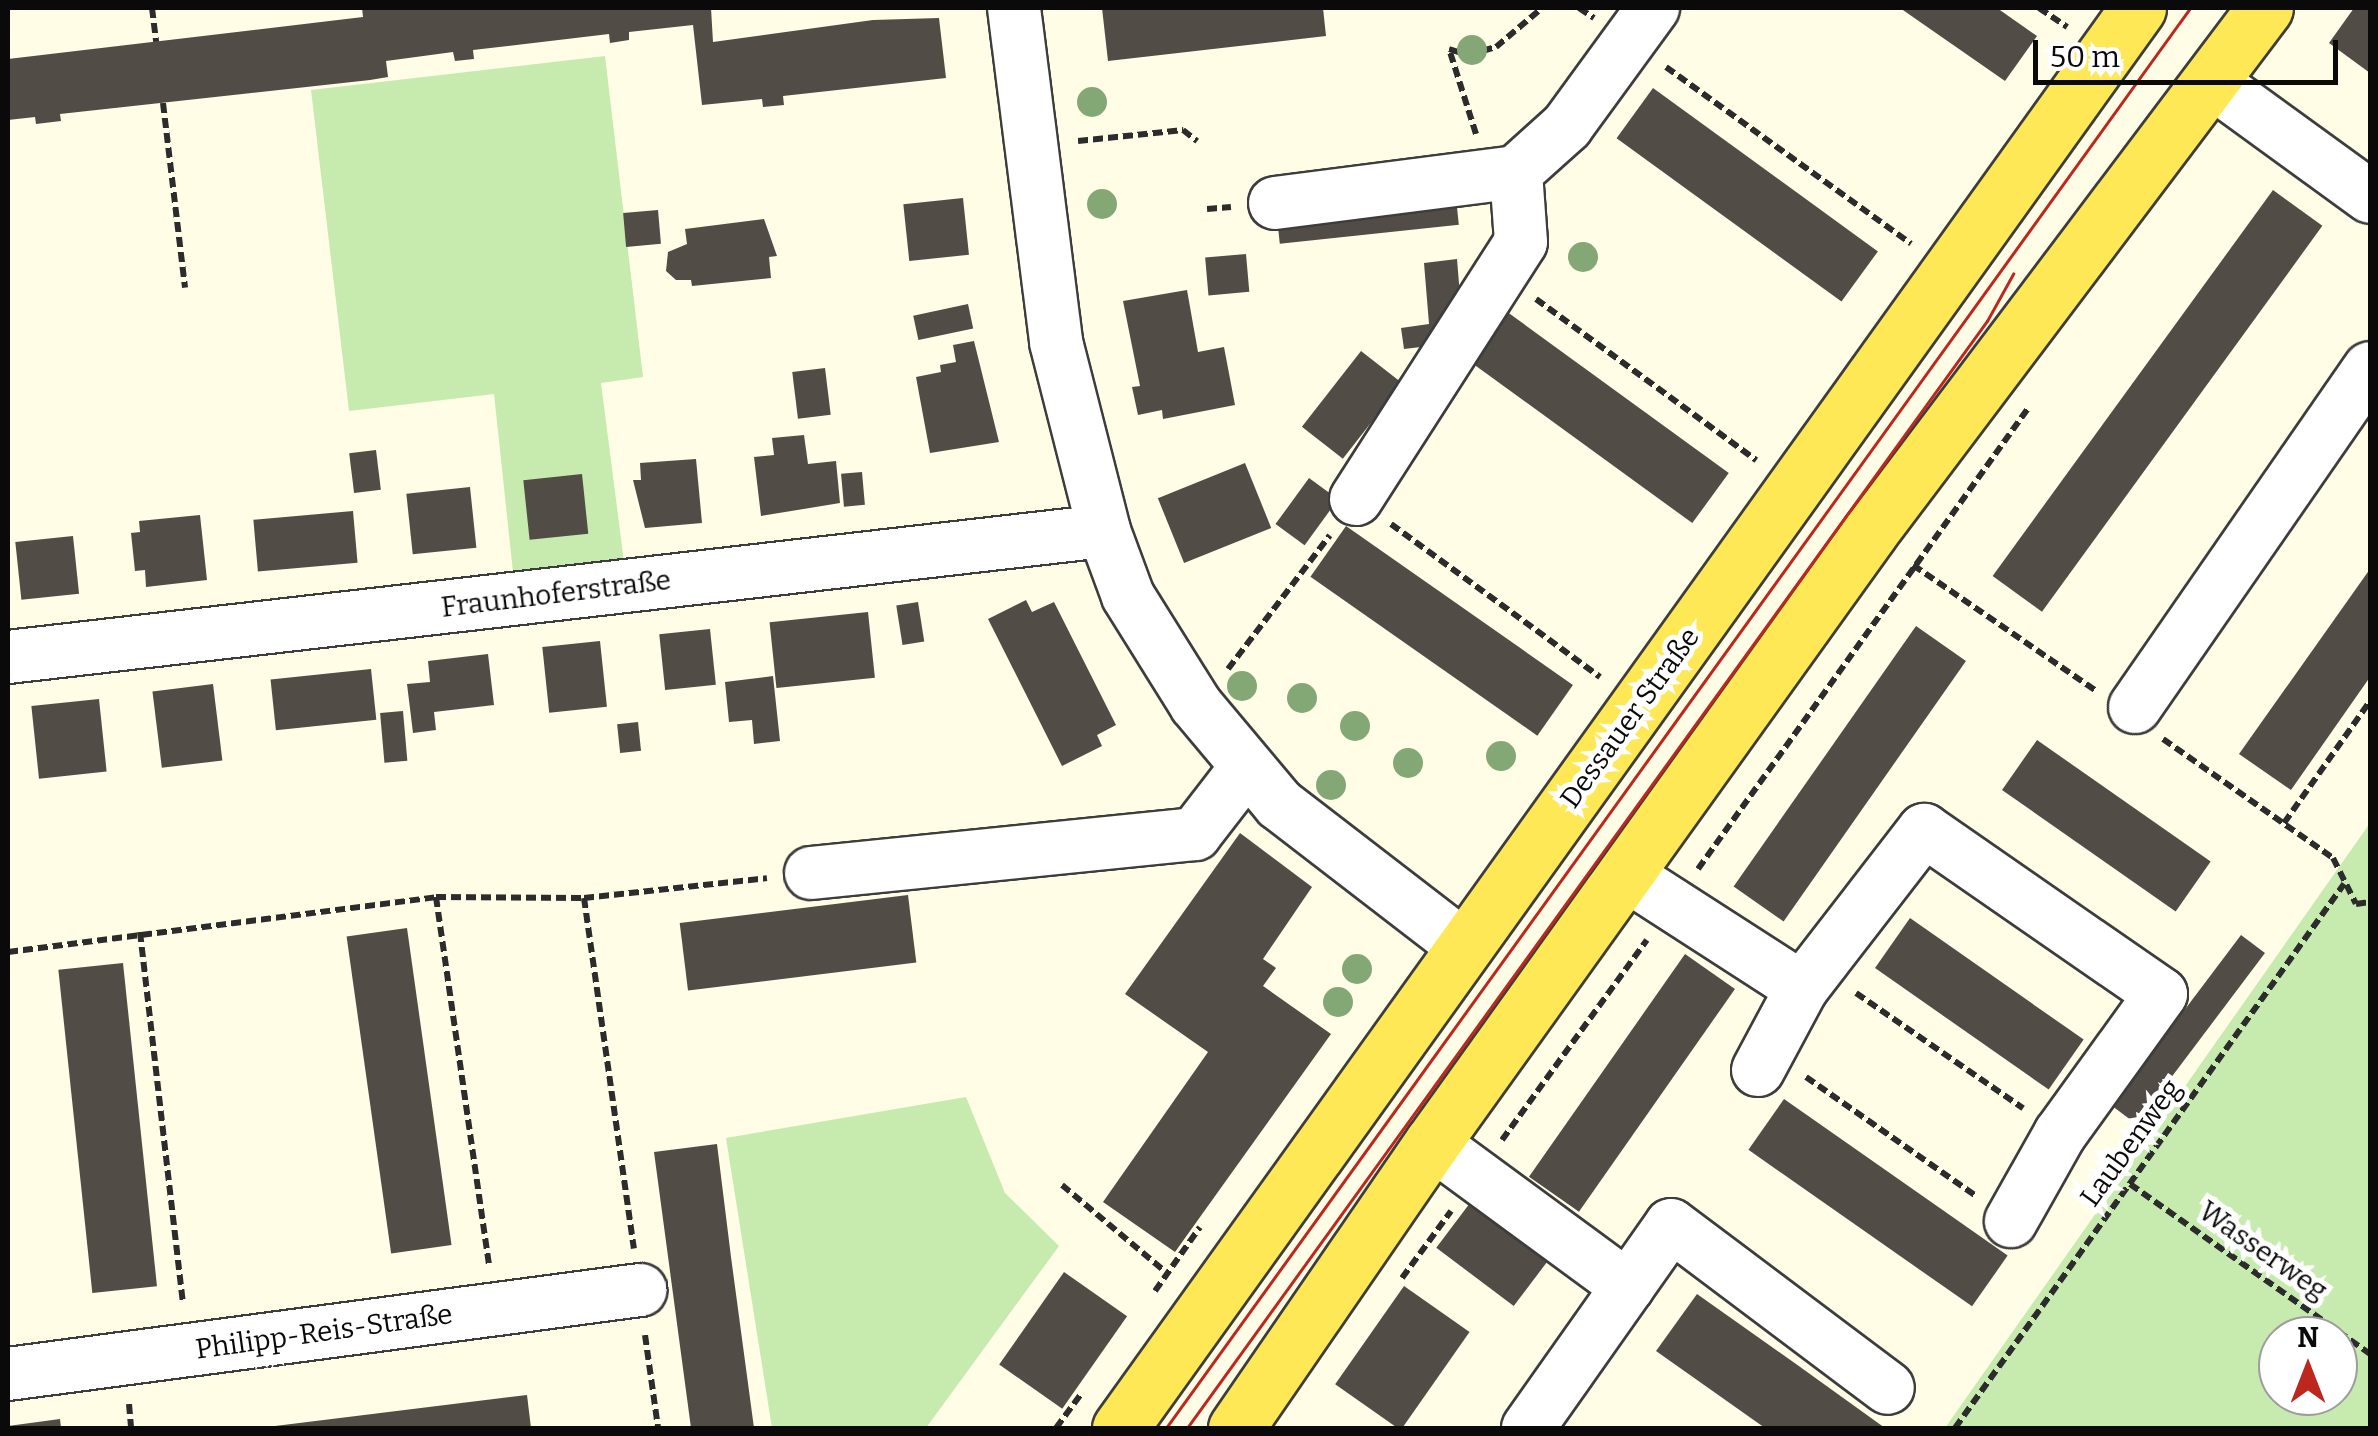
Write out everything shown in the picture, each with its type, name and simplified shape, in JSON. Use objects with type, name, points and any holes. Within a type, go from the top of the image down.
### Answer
[{"type":"main road","name":"Dessauer Straße","points":[[1120,1428],[2138,8]]},
{"type":"main road","points":[[1236,1428],[1432,1143],[1651,890],[1870,532],[2265,8]]},
{"type":"street","points":[[1014,8],[1042,263],[1070,409],[1104,531],[1128,596],[1196,705],[1246,768],[1326,846],[1466,948]]},
{"type":"street","points":[[1275,203],[1502,174],[1567,126],[1641,24]]},
{"type":"street","points":[[2212,82],[2370,197]]},
{"type":"street","points":[[1356,499],[1521,242],[1502,174]]},
{"type":"street","points":[[2130,709],[2370,368]]},
{"type":"street","name":"Fraunhoferstraße","points":[[8,658],[1104,531]]},
{"type":"street","points":[[812,873],[1195,834],[1246,768]]},
{"type":"street","points":[[1763,1060],[1810,978],[1924,830],[2161,994],[2060,1134],[2011,1221]]},
{"type":"street","points":[[1651,890],[1810,978]]},
{"type":"street","points":[[1432,1143],[1628,1287]]},
{"type":"street","points":[[1537,1425],[1671,1225],[1888,1388]]},
{"type":"street","name":"Philipp-Reis-Straße","points":[[8,1374],[640,1290]]},
{"type":"path","points":[[152,8],[156,42]]},
{"type":"path","points":[[1502,174],[1450,49],[1468,55],[1496,47],[1542,8]]},
{"type":"path","points":[[1578,8],[1641,24],[1912,245]]},
{"type":"path","points":[[2039,8],[2068,28]]},
{"type":"path","points":[[163,103],[185,288]]},
{"type":"path","points":[[1062,143],[1182,130],[1197,141]]},
{"type":"path","points":[[1502,274],[1757,461]]},
{"type":"path","points":[[1396,1286],[1477,1174],[1651,890],[1915,566],[2040,392]]},
{"type":"path","points":[[1196,705],[1250,645],[1356,499],[1600,677]]},
{"type":"path","points":[[1870,532],[2130,709],[2334,858],[2356,904],[2370,902]]},
{"type":"path","points":[[2284,823],[2370,702]]},
{"type":"path","points":[[8,952],[140,932],[436,897],[584,898],[812,873]]},
{"type":"path","name":"Laubenweg","points":[[1955,1428],[2344,884]]},
{"type":"path","points":[[436,897],[495,1309]]},
{"type":"path","points":[[584,898],[658,1428]]},
{"type":"path","points":[[140,932],[188,1350]]},
{"type":"path","points":[[1810,978],[2060,1134]]},
{"type":"path","points":[[1763,1060],[2011,1221]]},
{"type":"path","name":"Wasserweg","points":[[2130,1184],[2370,1354]]},
{"type":"path","points":[[1062,1185],[1167,1273]]},
{"type":"green space","points":[[605,56],[643,377],[601,383],[624,562],[513,572],[494,394],[349,411],[311,90]]},
{"type":"green space","points":[[2370,823],[2370,1428],[1945,1428]]},
{"type":"green space","points":[[966,1097],[1005,1193],[1059,1246],[926,1428],[772,1428],[726,1138]]},
{"type":"building","points":[[362,8],[711,8],[713,42],[873,20],[939,18],[946,78],[783,96],[784,105],[763,107],[762,99],[702,105],[693,25],[629,32],[629,40],[610,43],[609,34],[473,50],[474,59],[455,61],[453,52],[386,61],[388,77],[370,80],[60,114],[61,121],[36,124],[35,117],[8,120],[8,59],[363,17]]},
{"type":"building","points":[[1102,8],[1323,8],[1326,36],[1108,61]]},
{"type":"building","points":[[1900,8],[1997,8],[2037,36],[2005,81]]},
{"type":"building","points":[[2354,8],[2370,8],[2370,73],[2329,43]]},
{"type":"building","points":[[1653,88],[1878,251],[1841,302],[1617,138]]},
{"type":"building","points":[[2273,190],[2322,226],[2042,612],[1993,576]]},
{"type":"building","points":[[963,198],[969,255],[909,261],[903,204]]},
{"type":"building","points":[[1456,198],[1459,225],[1280,244],[1277,217]]},
{"type":"building","points":[[658,210],[661,244],[626,247],[623,213]]},
{"type":"building","points":[[764,219],[777,256],[769,257],[771,278],[692,286],[691,280],[676,280],[666,271],[668,252],[687,244],[685,229]]},
{"type":"building","points":[[1246,254],[1249,292],[1208,295],[1205,258]]},
{"type":"building","points":[[1457,259],[1462,320],[1435,324],[1438,345],[1404,349],[1401,328],[1429,324],[1424,263]]},
{"type":"building","points":[[1187,290],[1198,352],[1224,347],[1235,405],[1163,419],[1162,410],[1138,415],[1132,387],[1140,386],[1123,301]]},
{"type":"building","points":[[968,304],[973,328],[918,340],[913,316]]},
{"type":"building","points":[[1499,306],[1729,473],[1692,523],[1463,356]]},
{"type":"building","points":[[974,341],[999,442],[930,453],[916,377],[941,372],[940,365],[956,362],[953,345]]},
{"type":"building","points":[[1361,351],[1402,383],[1343,459],[1302,427]]},
{"type":"building","points":[[825,368],[831,415],[798,419],[792,372]]},
{"type":"building","points":[[804,435],[808,464],[836,461],[840,503],[761,516],[754,457],[774,455],[772,438]]},
{"type":"building","points":[[376,450],[381,490],[354,493],[349,453]]},
{"type":"building","points":[[696,459],[702,523],[645,528],[633,480],[641,480],[640,463]]},
{"type":"building","points":[[1245,463],[1271,528],[1184,563],[1158,498]]},
{"type":"building","points":[[862,472],[865,505],[844,507],[841,474]]},
{"type":"building","points":[[582,474],[588,534],[530,540],[523,480]]},
{"type":"building","points":[[1309,478],[1338,499],[1305,545],[1275,524]]},
{"type":"building","points":[[470,487],[476,548],[413,554],[406,494]]},
{"type":"building","points":[[353,511],[358,563],[258,572],[253,520]]},
{"type":"building","points":[[200,515],[207,580],[146,587],[145,570],[135,571],[131,533],[140,532],[139,521]]},
{"type":"building","points":[[1346,526],[1573,685],[1537,736],[1310,577]]},
{"type":"building","points":[[73,536],[79,594],[21,600],[15,542]]},
{"type":"building","points":[[2370,569],[2370,677],[2291,790],[2239,754]]},
{"type":"building","points":[[1026,600],[1032,612],[1054,602],[1116,725],[1097,735],[1102,746],[1062,766],[988,619]]},
{"type":"building","points":[[918,602],[924,642],[903,645],[896,605]]},
{"type":"building","points":[[868,612],[875,678],[776,688],[770,622]]},
{"type":"building","points":[[1916,626],[1966,661],[1784,921],[1734,886]]},
{"type":"building","points":[[710,629],[716,685],[665,690],[659,634]]},
{"type":"building","points":[[600,641],[607,707],[549,713],[542,647]]},
{"type":"building","points":[[488,654],[494,705],[434,712],[436,730],[413,733],[407,684],[430,682],[428,661]]},
{"type":"building","points":[[371,669],[376,720],[276,730],[271,680]]},
{"type":"building","points":[[773,676],[780,741],[754,744],[752,720],[729,722],[725,682]]},
{"type":"building","points":[[213,684],[222,760],[162,768],[152,691]]},
{"type":"building","points":[[99,699],[107,772],[39,779],[31,706]]},
{"type":"building","points":[[403,711],[407,761],[384,763],[380,713]]},
{"type":"building","points":[[638,722],[641,751],[620,753],[617,724]]},
{"type":"building","points":[[2037,740],[2211,862],[2176,912],[2002,790]]},
{"type":"building","points":[[1240,833],[1312,887],[1263,959],[1276,968],[1263,986],[1331,1034],[1175,1252],[1103,1202],[1208,1052],[1125,994]]},
{"type":"building","points":[[908,895],[916,962],[688,991],[680,923]]},
{"type":"building","points":[[1910,918],[2084,1040],[2049,1090],[1875,968]]},
{"type":"building","points":[[407,928],[452,1245],[391,1253],[347,936]]},
{"type":"building","points":[[2241,935],[2265,953],[2136,1124],[2112,1106]]},
{"type":"building","points":[[1685,954],[1735,989],[1579,1212],[1529,1177]]},
{"type":"building","points":[[123,963],[157,1286],[92,1293],[58,970]]},
{"type":"building","points":[[1784,1099],[2008,1256],[1972,1306],[1748,1150]]},
{"type":"building","points":[[717,1144],[754,1428],[691,1428],[654,1152]]},
{"type":"building","points":[[1479,1191],[1556,1249],[1514,1306],[1436,1248]]},
{"type":"building","points":[[1064,1272],[1127,1316],[1062,1409],[999,1365]]},
{"type":"building","points":[[1404,1286],[1470,1332],[1402,1428],[1335,1384]]},
{"type":"building","points":[[1697,1294],[1885,1428],[1765,1428],[1656,1351]]},
{"type":"building","points":[[527,1395],[531,1428],[275,1428],[275,1426]]},
{"type":"building","points":[[60,1419],[61,1428],[8,1428],[8,1426]]},
{"type":"tram line","points":[[1166,1428],[2190,8]]},
{"type":"tram line","points":[[1187,1428],[1987,321],[2013,274]]}]
